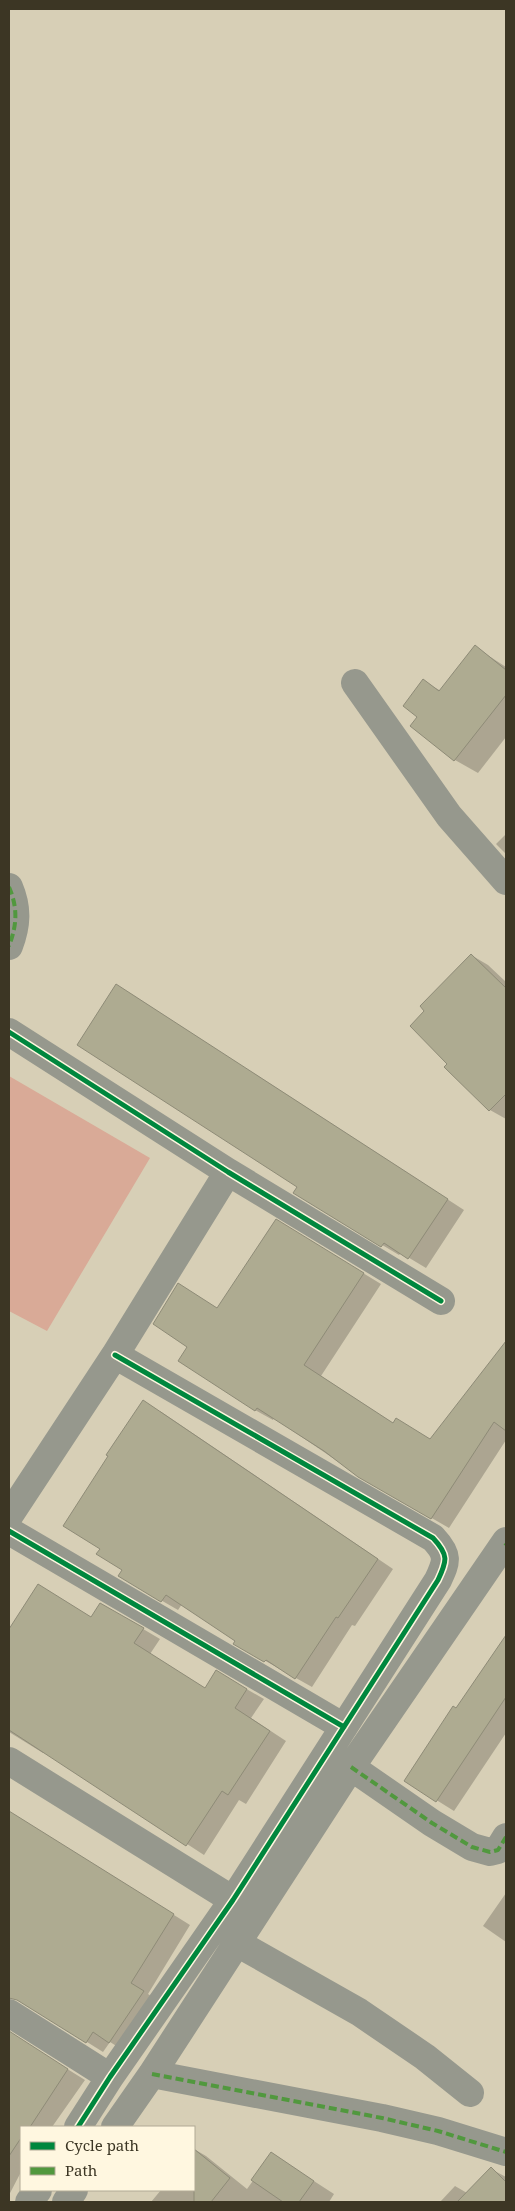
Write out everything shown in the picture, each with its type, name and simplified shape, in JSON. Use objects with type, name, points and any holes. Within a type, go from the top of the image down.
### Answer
[{"type":"street","points":[[355,683],[449,816],[506,881]]},
{"type":"street","points":[[9,887],[16,911],[16,924],[9,946]]},
{"type":"street","points":[[9,1032],[228,1172],[441,1301]]},
{"type":"street","points":[[9,1516],[115,1355],[228,1172]]},
{"type":"street","points":[[79,2126],[110,2077],[233,1900],[438,1580],[446,1564],[444,1549],[433,1538],[115,1355]]},
{"type":"street","points":[[9,1530],[344,1727]]},
{"type":"street","points":[[116,2126],[152,2074],[351,1767],[506,1543]]},
{"type":"street","points":[[9,1760],[233,1900]]},
{"type":"street","points":[[351,1767],[432,1823],[472,1847],[490,1852],[498,1850],[506,1838]]},
{"type":"street","points":[[237,1943],[358,2012],[425,2057],[470,2093]]},
{"type":"street","points":[[9,2013],[110,2077]]},
{"type":"street","points":[[152,2074],[382,2118],[438,2131],[506,2152]]},
{"type":"street","points":[[29,2202],[37,2191]]},
{"type":"street","points":[[66,2202],[73,2191]]},
{"type":"shaded area","points":[[9,1076],[150,1158],[47,1331],[9,1311]]},
{"type":"building","points":[[475,645],[506,670],[506,695],[454,761],[410,726],[417,717],[403,706],[423,679],[439,691]]},
{"type":"building","points":[[471,954],[506,988],[506,1094],[489,1111],[444,1067],[447,1064],[410,1026],[424,1011],[420,1006]]},
{"type":"building","points":[[116,984],[448,1199],[408,1259],[384,1243],[381,1247],[293,1193],[297,1187],[77,1045]]},
{"type":"building","points":[[276,1219],[364,1273],[304,1365],[393,1423],[396,1418],[430,1439],[506,1341],[506,1431],[494,1422],[431,1519],[358,1477],[324,1451],[257,1408],[255,1411],[178,1361],[187,1347],[153,1324],[178,1283],[217,1308]]},
{"type":"building","points":[[143,1400],[378,1559],[338,1618],[336,1617],[295,1679],[266,1660],[264,1662],[233,1644],[235,1641],[166,1595],[161,1602],[118,1576],[122,1570],[96,1554],[100,1549],[63,1526],[108,1456],[106,1455]]},
{"type":"building","points":[[38,1584],[91,1617],[100,1603],[144,1628],[134,1643],[205,1688],[216,1670],[247,1689],[235,1708],[270,1731],[228,1795],[222,1791],[186,1846],[9,1730],[9,1629]]},
{"type":"building","points":[[506,1635],[506,1697],[436,1802],[404,1781],[453,1706],[456,1708]]},
{"type":"building","points":[[9,1811],[174,1914],[131,1983],[144,1991],[109,2043],[93,2032],[86,2043],[17,2000],[9,1998]]},
{"type":"building","points":[[9,2031],[68,2069],[31,2126],[20,2126],[20,2140],[9,2156]]},
{"type":"building","points":[[195,2150],[230,2178],[211,2202],[194,2202]]},
{"type":"building","points":[[271,2152],[314,2181],[299,2202],[283,2202],[251,2180]]},
{"type":"building","points":[[491,2167],[506,2182],[506,2202],[457,2202]]},
{"type":"marked path","points":[[9,887],[15,909],[14,931],[9,946]]},
{"type":"marked path","points":[[351,1767],[432,1823],[472,1847],[490,1852],[498,1850],[506,1837]]},
{"type":"marked path","points":[[152,2074],[382,2118],[438,2131],[506,2152]]},
{"type":"cycle path","points":[[9,1032],[228,1172],[441,1301]]},
{"type":"cycle path","points":[[79,2126],[110,2077],[233,1900],[438,1580],[445,1563],[442,1549],[433,1538],[115,1355]]},
{"type":"cycle path","points":[[9,1531],[344,1727]]}]
